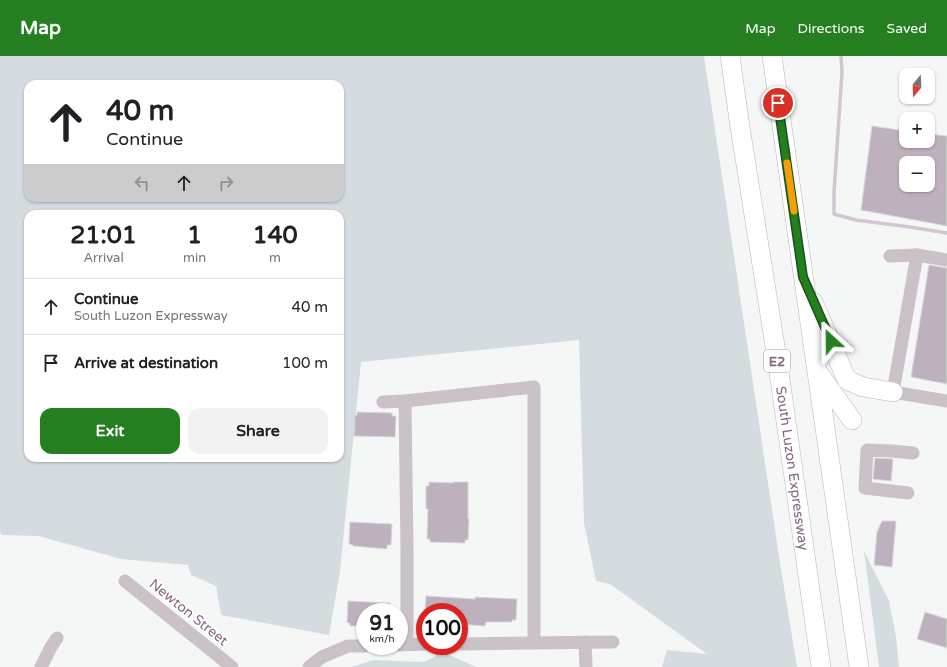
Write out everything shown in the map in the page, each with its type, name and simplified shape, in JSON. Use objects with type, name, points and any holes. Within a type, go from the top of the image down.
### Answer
[{"type":"highway","name":"South Luzon Expressway","points":[[730,56],[778,365],[820,667]]},
{"type":"highway","points":[[772,56],[859,667]]},
{"type":"highway","points":[[803,277],[847,380],[863,387],[893,392]]},
{"type":"highway","points":[[817,372],[852,420]]},
{"type":"street","points":[[917,255],[893,392],[947,401]]},
{"type":"street","points":[[890,256],[917,255],[947,260]]},
{"type":"street","points":[[383,402],[405,401],[534,386],[534,643]]},
{"type":"street","points":[[405,401],[407,550],[405,603]]},
{"type":"street","points":[[908,493],[865,488],[867,450],[913,453]]},
{"type":"street","name":"Newton Street","points":[[125,581],[232,667]]},
{"type":"street","points":[[41,667],[51,647],[58,638]]},
{"type":"street","points":[[585,642],[586,667]]},
{"type":"street","points":[[468,644],[613,642]]},
{"type":"street","points":[[308,667],[322,657],[348,646],[356,646]]},
{"type":"shaded area","points":[[0,56],[704,56],[797,667],[662,667],[667,650],[707,654],[610,584],[596,581],[584,523],[579,340],[361,362],[340,571],[329,635],[221,615],[216,586],[191,575],[188,565],[121,559],[39,536],[2,535],[0,532]]},
{"type":"shaded area","points":[[864,551],[889,601],[896,637],[899,667],[879,667]]},
{"type":"shaded area","points":[[437,655],[450,655],[476,667],[351,667],[374,660],[424,662]]},
{"type":"building","points":[[872,126],[899,130],[899,148],[935,148],[935,135],[947,136],[947,226],[861,210]]},
{"type":"building","points":[[929,265],[947,268],[947,384],[911,377]]},
{"type":"building","points":[[357,412],[392,413],[392,416],[396,416],[395,437],[354,436],[355,415],[357,415]]},
{"type":"building","points":[[875,458],[893,459],[891,481],[873,479]]},
{"type":"building","points":[[429,482],[468,482],[468,540],[465,540],[465,543],[430,542],[430,539],[427,539],[428,509],[426,509],[426,486],[429,486]]},
{"type":"building","points":[[882,521],[896,521],[892,567],[874,565],[877,532]]},
{"type":"building","points":[[350,522],[392,524],[391,545],[387,545],[387,549],[353,546],[349,544]]},
{"type":"building","points":[[426,596],[475,599],[475,597],[517,599],[516,620],[512,620],[512,622],[486,622],[485,626],[468,625],[468,603],[426,603]]},
{"type":"building","points":[[348,601],[390,603],[356,603],[356,626],[350,626],[350,623],[347,623]]},
{"type":"building","points":[[925,612],[947,619],[947,648],[917,639]]},
{"type":"waterway","points":[[841,56],[842,72],[834,192],[834,214],[856,220],[947,233]]},
{"type":"slow traffic","points":[[787,163],[794,211]]},
{"type":"route","points":[[778,103],[803,277],[831,341]]}]
